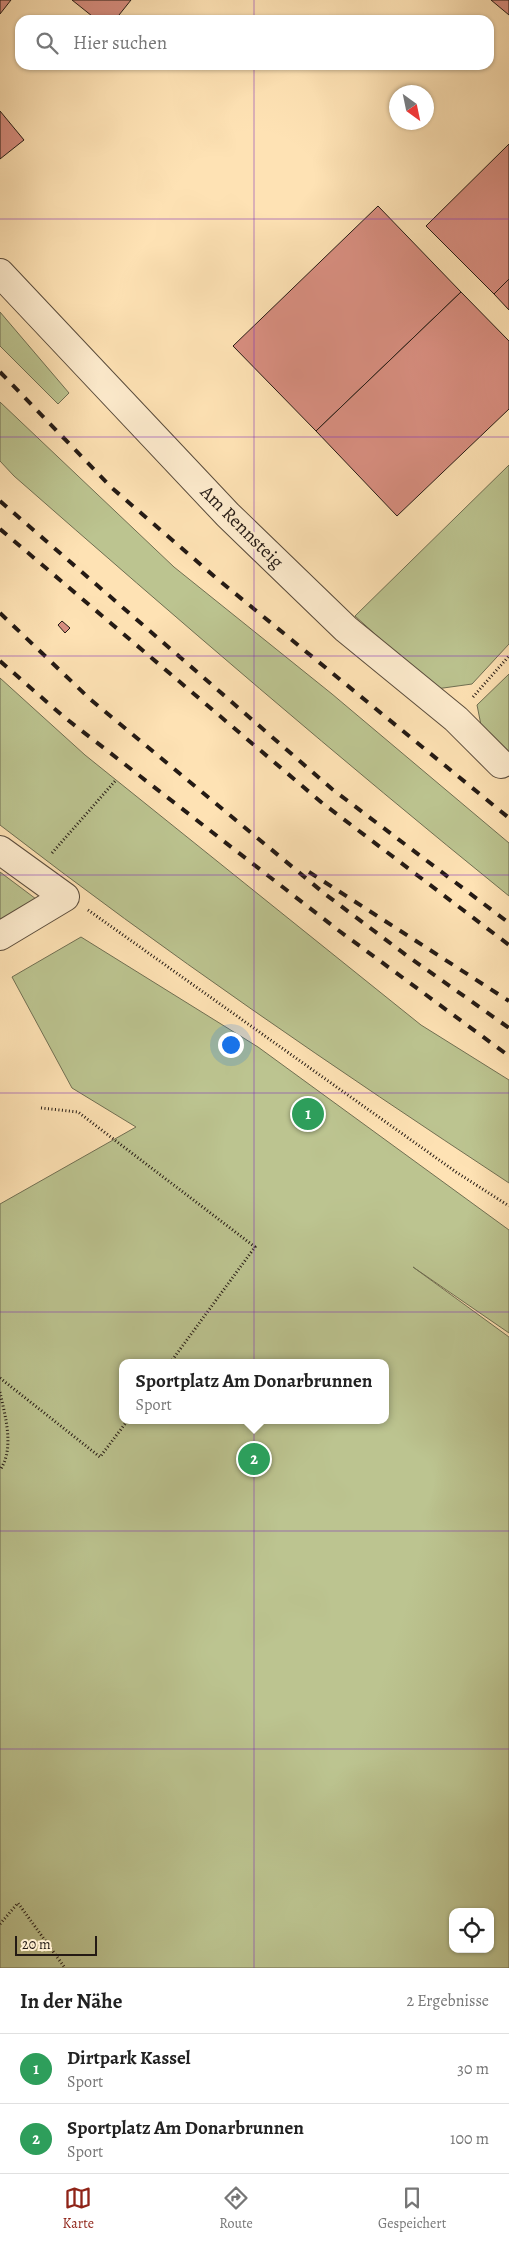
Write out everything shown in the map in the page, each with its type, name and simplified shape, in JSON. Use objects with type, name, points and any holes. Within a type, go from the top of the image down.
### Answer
[{"type":"street","name":"Am Rennsteig","points":[[0,273],[235,522],[346,629],[456,719],[501,764]]},
{"type":"street","points":[[0,850],[65,897],[0,936]]},
{"type":"path","points":[[456,719],[509,656]]},
{"type":"path","points":[[45,860],[116,780]]},
{"type":"path","points":[[65,897],[91,912],[456,1172],[509,1206]]},
{"type":"path","points":[[41,1108],[78,1112],[255,1247],[173,1359]]},
{"type":"path","points":[[0,1378],[100,1457],[125,1424]]},
{"type":"path","points":[[0,1392],[8,1431],[5,1463],[0,1470]]},
{"type":"path","points":[[0,1924],[18,1903],[65,1968]]},
{"type":"green space","points":[[0,312],[69,393],[58,404],[0,346]]},
{"type":"green space","points":[[0,402],[174,567],[332,694],[509,843],[509,896],[260,689],[14,476],[0,461]]},
{"type":"green space","points":[[509,465],[509,644],[472,684],[436,689],[355,616]]},
{"type":"green space","points":[[509,674],[509,755],[481,725],[477,705]]},
{"type":"green space","points":[[0,678],[85,755],[421,1025],[509,1080],[509,1183],[251,1009],[124,918],[0,825]]},
{"type":"green space","points":[[0,872],[40,902],[0,924]]},
{"type":"green space","points":[[81,937],[258,1047],[509,1230],[509,1333],[413,1267],[509,1337],[509,1968],[0,1968],[0,1204],[136,1127],[72,1088],[12,977]]},
{"type":"building","points":[[0,0],[11,0],[0,14]]},
{"type":"building","points":[[72,0],[131,0],[119,15],[91,15]]},
{"type":"building","points":[[491,0],[509,0],[509,15]]},
{"type":"building","points":[[0,111],[24,140],[0,159]]},
{"type":"building","points":[[509,144],[509,279],[494,294],[426,226]]},
{"type":"building","points":[[378,206],[461,292],[316,431],[233,346]]},
{"type":"building","points":[[509,279],[509,310],[494,294]]},
{"type":"building","points":[[461,292],[509,341],[509,409],[397,516],[316,431]]},
{"type":"building","points":[[62,621],[70,628],[65,633],[58,625]]},
{"type":"railway","points":[[0,372],[112,488],[215,577],[509,818]]},
{"type":"railway","points":[[0,501],[332,789],[509,923]]},
{"type":"railway","points":[[0,529],[321,802],[509,945]]},
{"type":"railway","points":[[0,613],[91,700],[325,894],[406,955],[509,1028]]},
{"type":"railway","points":[[0,661],[64,717],[338,930],[509,1056]]},
{"type":"railway","points":[[309,872],[509,1001]]},
{"type":"place","name":"Dirtpark Kassel","points":[[308,1114]]},
{"type":"place","name":"Sportplatz Am Donarbrunnen","points":[[254,1459]]}]
